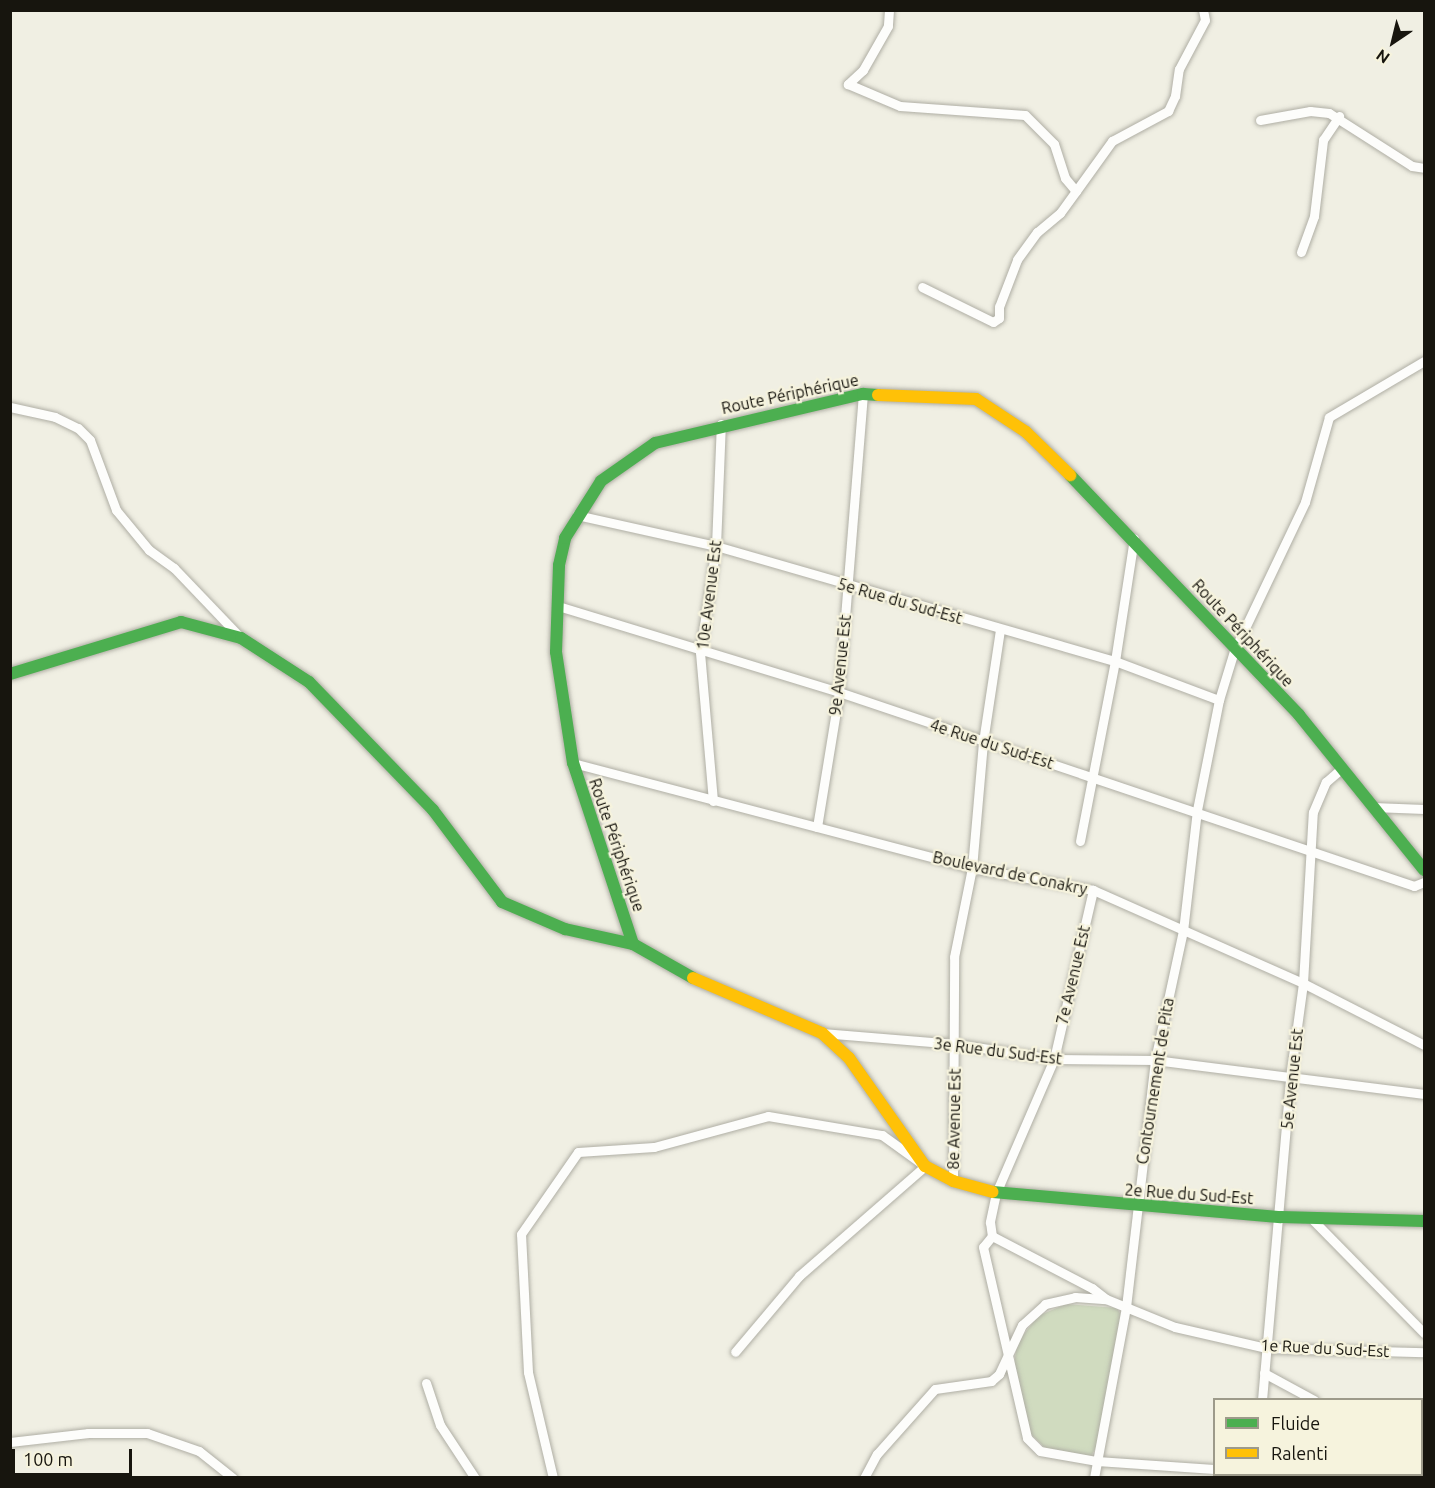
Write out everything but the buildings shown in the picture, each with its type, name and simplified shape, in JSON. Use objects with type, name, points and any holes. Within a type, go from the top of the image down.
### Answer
[{"type":"street","points":[[889,10],[888,26],[863,70],[848,84],[900,106],[1025,115],[1054,144],[1065,178],[1076,191]]},
{"type":"street","points":[[922,286],[993,322],[999,318],[1004,291],[1017,260],[1037,232],[1060,213],[1112,141],[1168,111],[1175,96],[1179,69],[1204,20],[1203,10]]},
{"type":"street","points":[[1260,120],[1310,111],[1339,117],[1378,146],[1412,166],[1425,168]]},
{"type":"street","points":[[1301,252],[1314,216],[1323,140],[1339,117]]},
{"type":"street","name":"Contournement de Pita","points":[[1094,1478],[1126,1307],[1136,1206],[1155,1060],[1183,931],[1197,810],[1219,700],[1234,651],[1305,502],[1329,417],[1425,361]]},
{"type":"street","name":"Route Périphérique","points":[[633,944],[573,763],[556,652],[561,556],[577,515],[602,481],[656,443],[721,424],[862,394],[976,399],[1026,432],[1134,538],[1234,651],[1299,715],[1425,870]]},
{"type":"street","name":"9e Avenue Est","points":[[818,827],[840,692],[862,394]]},
{"type":"street","points":[[10,407],[56,417],[78,428],[90,440],[116,510],[149,550],[174,568],[241,638],[309,682],[433,810],[502,902],[565,929],[633,944],[690,976],[822,1033],[849,1058],[925,1166]]},
{"type":"street","name":"10e Avenue Est","points":[[713,801],[700,652],[716,546],[721,424]]},
{"type":"street","name":"5e Rue du Sud-Est","points":[[577,515],[716,546],[848,587],[1115,661],[1219,700]]},
{"type":"street","points":[[1080,841],[1115,661],[1134,538]]},
{"type":"street","name":"4e Rue du Sud-Est","points":[[558,606],[700,652],[840,692],[983,742],[1197,810],[1414,886],[1425,882]]},
{"type":"street","points":[[10,674],[182,622],[241,638]]},
{"type":"street","name":"8e Avenue Est","points":[[953,1180],[956,1044],[954,957],[972,868],[983,742],[1000,629]]},
{"type":"street","name":"Boulevard de Conakry","points":[[573,763],[972,868],[1093,890],[1303,983],[1425,1045]]},
{"type":"street","name":"5e Avenue Est","points":[[1262,1398],[1281,1217],[1290,1078],[1303,983],[1313,812],[1326,782],[1342,768]]},
{"type":"street","points":[[1373,807],[1425,809]]},
{"type":"street","name":"7e Avenue Est","points":[[1009,1355],[992,1301],[983,1247],[992,1236],[990,1222],[996,1193],[1054,1059],[1093,890]]},
{"type":"street","name":"3e Rue du Sud-Est","points":[[822,1033],[956,1044],[1054,1059],[1155,1060],[1425,1094]]},
{"type":"street","points":[[553,1478],[528,1372],[521,1234],[578,1152],[654,1146],[768,1116],[882,1135],[925,1166]]},
{"type":"street","points":[[735,1352],[799,1276],[925,1166]]},
{"type":"street","name":"2e Rue du Sud-Est","points":[[925,1166],[953,1180],[996,1193],[1281,1217],[1425,1221]]},
{"type":"street","points":[[1311,1218],[1425,1333]]},
{"type":"street","points":[[992,1236],[1092,1288],[1106,1299]]},
{"type":"street","name":"1e Rue du Sud-Est","points":[[864,1478],[877,1454],[935,1389],[991,1381],[1009,1355],[1022,1325],[1045,1304],[1075,1297],[1106,1299],[1174,1327],[1266,1348],[1425,1352]]},
{"type":"street","points":[[1009,1355],[1027,1438],[1040,1451],[1097,1461],[1213,1469]]},
{"type":"street","points":[[1264,1373],[1310,1398]]},
{"type":"street","points":[[426,1383],[440,1425],[475,1478]]},
{"type":"street","points":[[10,1442],[88,1433],[147,1433],[199,1451],[233,1478]]},
{"type":"street","points":[[1309,1476],[1325,1478]]},
{"type":"green space","points":[[1066,1304],[1117,1308],[1121,1315],[1097,1446],[1091,1456],[1046,1449],[1028,1431],[1014,1366],[1017,1343],[1038,1316]]},
{"type":"traffic: fast","points":[[633,944],[573,763],[556,652],[559,565],[565,538],[601,481],[655,443],[863,394],[878,395]]},
{"type":"traffic: fast","points":[[1070,475],[1299,715],[1424,870]]},
{"type":"traffic: fast","points":[[10,674],[181,622],[241,638],[309,682],[433,810],[502,902],[565,929],[633,944],[693,978]]},
{"type":"traffic: fast","points":[[993,1192],[1281,1217],[1424,1221]]},
{"type":"traffic: slow","points":[[878,395],[976,399],[1026,432],[1070,475]]},
{"type":"traffic: slow","points":[[693,978],[822,1033],[849,1058],[925,1166],[953,1181],[993,1192]]}]
